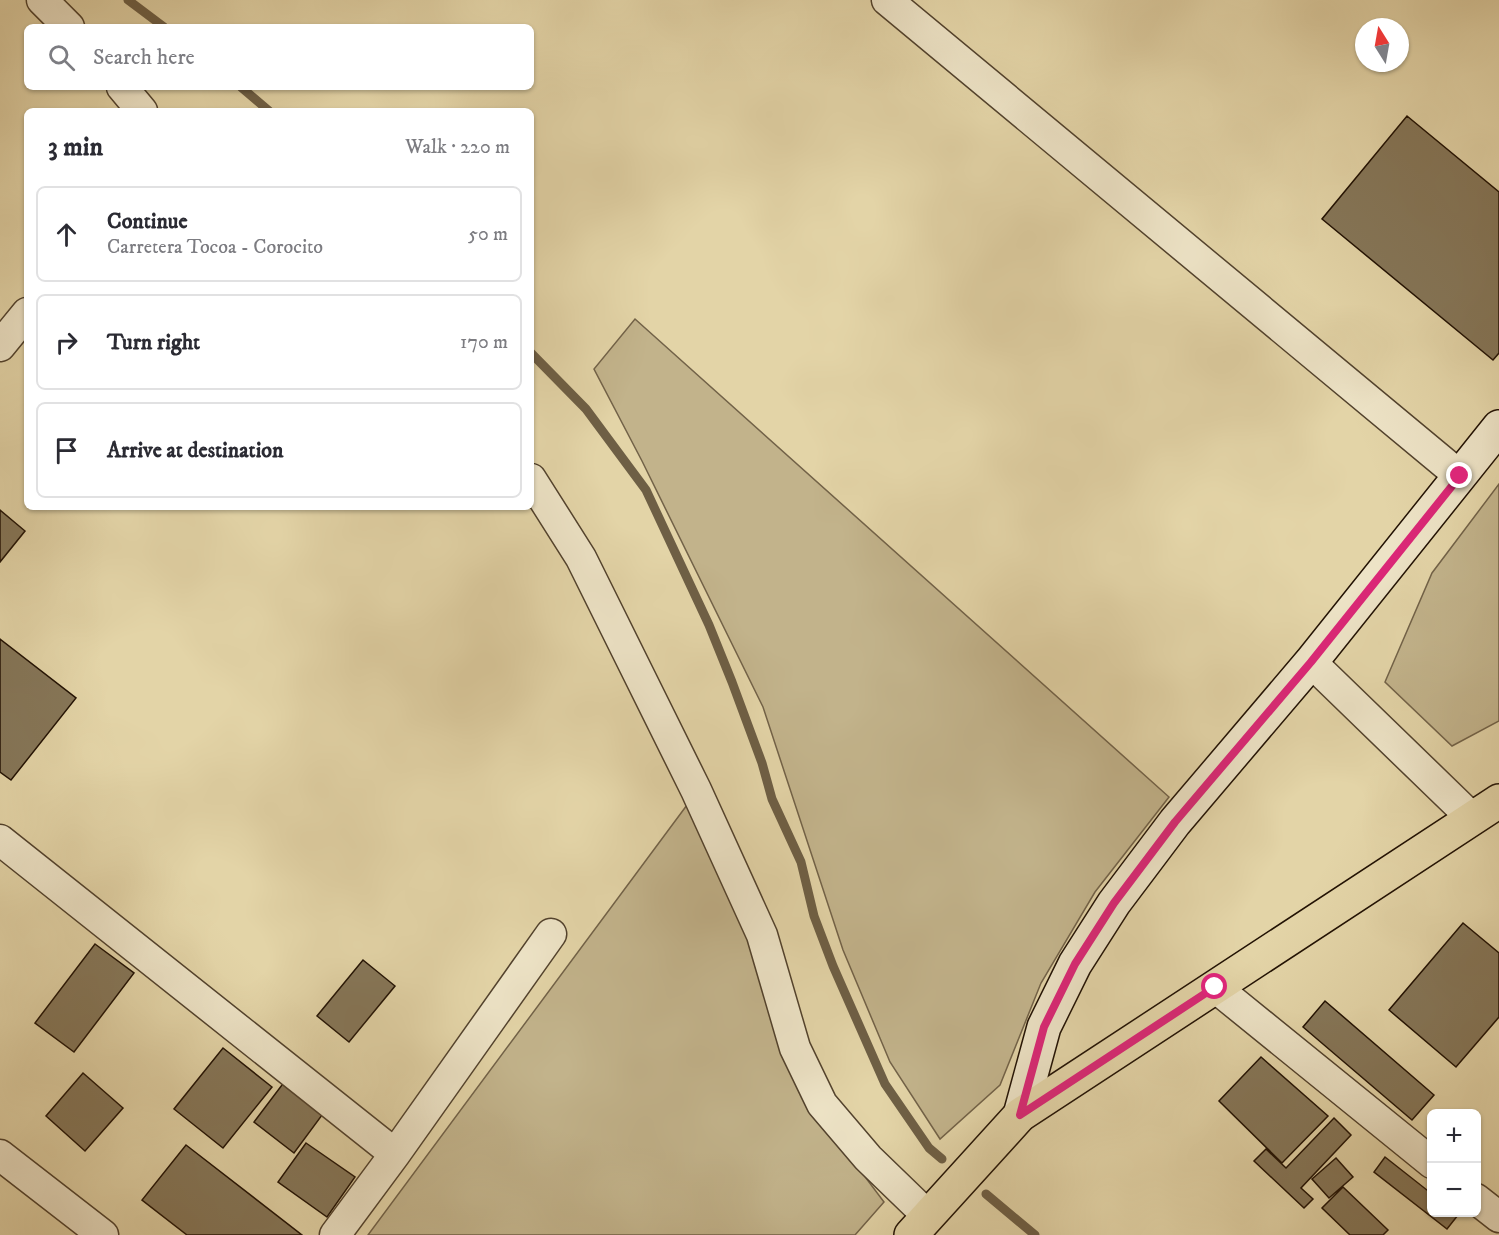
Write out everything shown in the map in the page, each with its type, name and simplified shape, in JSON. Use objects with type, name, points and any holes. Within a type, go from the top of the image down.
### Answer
[{"type":"main road","points":[[920,1226],[1020,1115],[1499,801]]},
{"type":"street","points":[[42,0],[66,24]]},
{"type":"street","points":[[887,0],[1460,476]]},
{"type":"street","points":[[124,90],[140,108]]},
{"type":"street","points":[[0,346],[24,317]]},
{"type":"street","points":[[1020,1115],[1044,1027],[1080,956],[1114,903],[1175,822],[1311,662],[1499,427]]},
{"type":"street","points":[[534,484],[581,558],[696,790],[762,935],[795,1048],[822,1104],[868,1158],[920,1226]]},
{"type":"street","points":[[1311,662],[1472,818]]},
{"type":"street","points":[[0,840],[395,1154]]},
{"type":"street","points":[[335,1235],[550,934]]},
{"type":"street","points":[[1215,987],[1427,1159]]},
{"type":"street","points":[[0,1155],[103,1235]]},
{"type":"street","points":[[1481,1203],[1499,1217]]},
{"type":"shaded area","points":[[635,319],[1169,797],[1095,892],[1041,983],[1000,1085],[940,1139],[890,1062],[843,950],[763,707],[594,369]]},
{"type":"shaded area","points":[[1499,484],[1499,721],[1452,746],[1385,682],[1432,573]]},
{"type":"shaded area","points":[[687,805],[752,942],[811,1105],[884,1202],[855,1235],[368,1235]]},
{"type":"building","points":[[1407,116],[1499,192],[1499,353],[1493,360],[1322,219]]},
{"type":"building","points":[[0,510],[25,531],[0,562]]},
{"type":"building","points":[[0,639],[76,698],[11,780],[0,772]]},
{"type":"building","points":[[1463,923],[1499,953],[1499,1017],[1456,1067],[1389,1010]]},
{"type":"building","points":[[95,944],[134,973],[74,1052],[35,1023]]},
{"type":"building","points":[[363,960],[395,986],[349,1042],[317,1016]]},
{"type":"building","points":[[1325,1001],[1434,1095],[1412,1120],[1303,1027]]},
{"type":"building","points":[[223,1048],[272,1087],[223,1148],[174,1109]]},
{"type":"building","points":[[1261,1057],[1328,1116],[1282,1163],[1219,1101]]},
{"type":"building","points":[[83,1073],[123,1108],[85,1151],[46,1116]]},
{"type":"building","points":[[288,1077],[328,1107],[294,1153],[254,1122]]},
{"type":"building","points":[[1334,1118],[1351,1135],[1301,1188],[1313,1199],[1304,1208],[1254,1161],[1266,1149],[1286,1168]]},
{"type":"building","points":[[306,1143],[355,1177],[327,1217],[278,1182]]},
{"type":"building","points":[[186,1145],[302,1235],[187,1235],[142,1200]]},
{"type":"building","points":[[1385,1157],[1427,1190],[1427,1213],[1374,1172]]},
{"type":"building","points":[[1336,1158],[1353,1177],[1329,1198],[1312,1179]]},
{"type":"building","points":[[1343,1187],[1388,1230],[1383,1235],[1350,1235],[1322,1208]]},
{"type":"building","points":[[1432,1217],[1456,1217],[1447,1229]]},
{"type":"waterway","points":[[128,0],[160,24]]},
{"type":"waterway","points":[[244,90],[266,108]]},
{"type":"waterway","points":[[534,356],[586,409],[646,490],[709,625],[732,682],[762,763],[772,799],[801,862],[814,916],[833,966],[885,1084],[929,1148],[942,1159]]},
{"type":"waterway","points":[[986,1194],[1035,1235]]},
{"type":"route","points":[[1215,987],[1020,1115],[1044,1027],[1075,964],[1114,903],[1175,822],[1311,662],[1460,476]]}]
